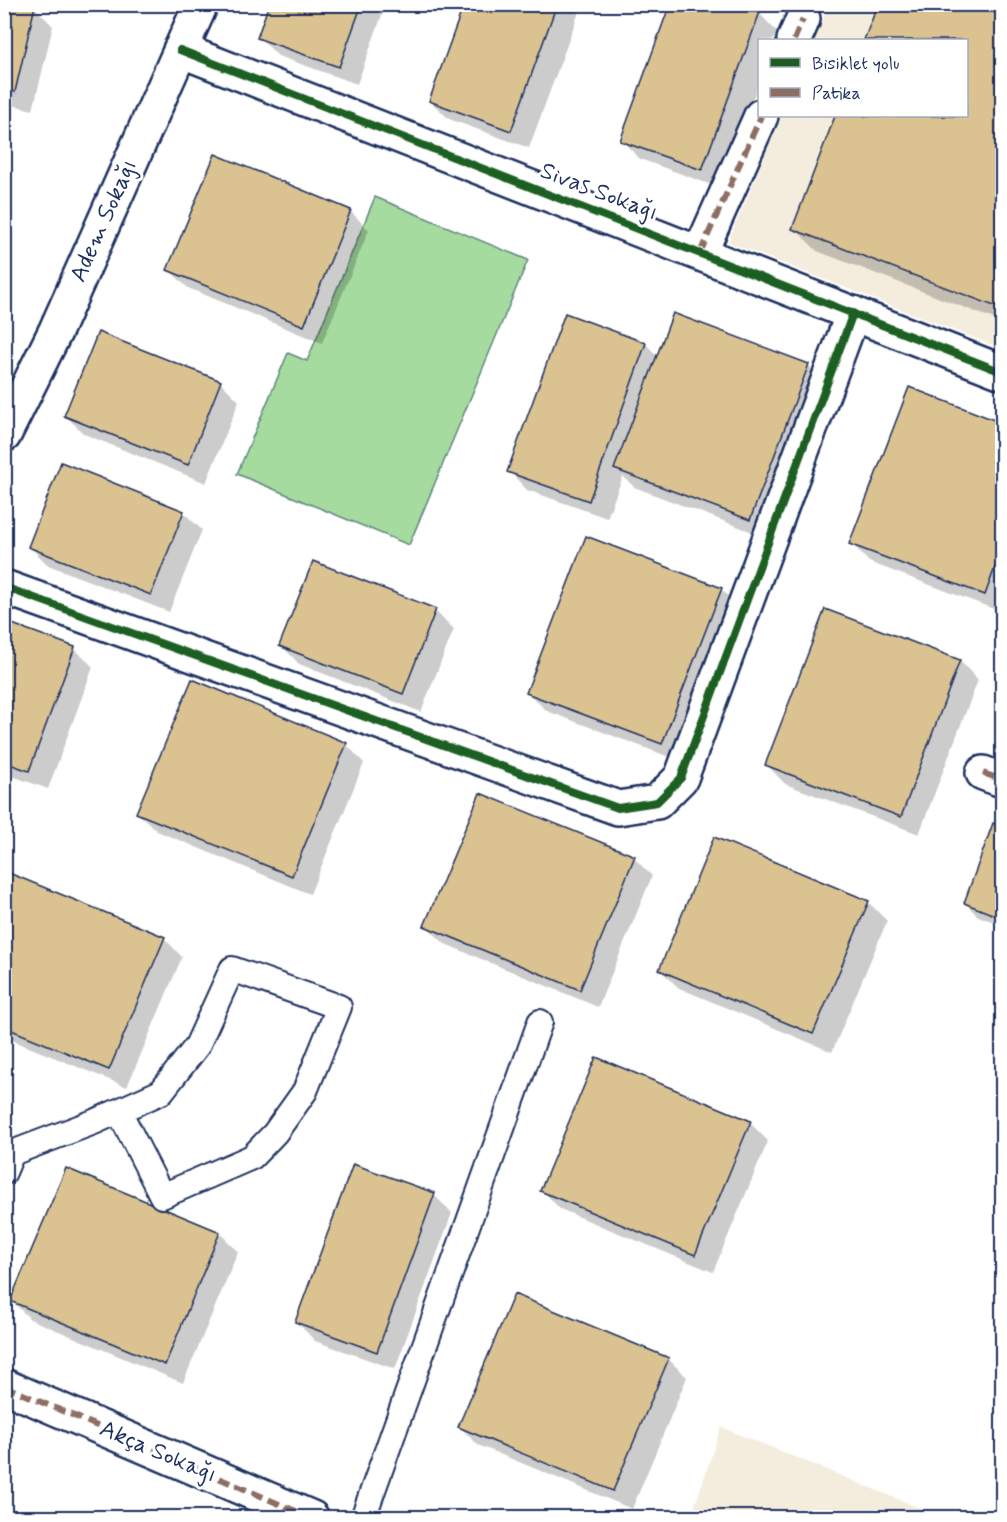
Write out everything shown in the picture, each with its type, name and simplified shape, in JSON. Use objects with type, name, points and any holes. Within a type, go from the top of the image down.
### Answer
[{"type":"street","name":"Adem Sokağı","points":[[4,435],[56,330],[201,4]]},
{"type":"street","name":"Sivas Sokağı","points":[[180,50],[1002,372]]},
{"type":"street","points":[[700,253],[761,117]]},
{"type":"street","points":[[4,586],[618,808],[657,802],[681,778],[853,312]]},
{"type":"street","name":"Akça Sokağı","points":[[4,1386],[312,1518]]},
{"type":"lane","points":[[4,1172],[12,1153],[161,1092],[197,1046],[232,969],[339,1007],[305,1091],[275,1133],[252,1157],[162,1196],[119,1111]]},
{"type":"lane","points":[[363,1518],[540,1022]]},
{"type":"shaded area","points":[[804,5],[1002,5],[1002,349],[728,242],[782,117],[968,117],[968,39],[814,39],[826,12]]},
{"type":"shaded area","points":[[721,1427],[942,1517],[691,1517]]},
{"type":"green space","points":[[375,197],[528,260],[409,545],[237,474],[288,353],[307,361]]},
{"type":"building","points":[[4,4],[35,6],[15,92],[4,90]]},
{"type":"building","points":[[269,4],[362,4],[339,67],[257,38]]},
{"type":"building","points":[[464,4],[557,4],[511,131],[429,101]]},
{"type":"building","points":[[670,4],[739,4],[760,12],[702,170],[620,141]]},
{"type":"building","points":[[878,4],[1002,4],[1002,309],[792,229],[835,117],[968,117],[968,39],[864,39]]},
{"type":"building","points":[[215,154],[351,210],[304,326],[167,270]]},
{"type":"building","points":[[565,313],[646,343],[589,501],[507,472]]},
{"type":"building","points":[[673,313],[809,364],[750,520],[614,469]]},
{"type":"building","points":[[98,332],[221,381],[188,465],[64,416]]},
{"type":"building","points":[[909,387],[1002,423],[1002,548],[985,595],[849,544]]},
{"type":"building","points":[[61,462],[184,511],[151,595],[28,547]]},
{"type":"building","points":[[586,536],[722,588],[662,744],[526,693]]},
{"type":"building","points":[[313,561],[436,609],[403,694],[279,646]]},
{"type":"building","points":[[825,609],[960,660],[901,817],[765,765]]},
{"type":"building","points":[[4,621],[75,647],[29,771],[4,762]]},
{"type":"building","points":[[192,679],[347,743],[292,876],[136,813]]},
{"type":"building","points":[[480,793],[635,856],[580,990],[424,926]]},
{"type":"building","points":[[993,823],[1002,827],[1002,918],[964,903]]},
{"type":"building","points":[[714,837],[869,901],[813,1034],[659,970]]},
{"type":"building","points":[[9,873],[165,937],[109,1070],[4,1027],[4,884]]},
{"type":"building","points":[[596,1057],[751,1121],[695,1255],[540,1191]]},
{"type":"building","points":[[353,1164],[435,1193],[377,1352],[295,1322]]},
{"type":"building","points":[[66,1168],[220,1232],[165,1365],[10,1301]]},
{"type":"building","points":[[514,1294],[669,1358],[613,1491],[458,1427]]},
{"type":"marked path","points":[[794,39],[803,19]]},
{"type":"marked path","points":[[700,253],[761,117]]},
{"type":"marked path","points":[[983,773],[1002,780]]},
{"type":"marked path","points":[[4,1386],[312,1518]]},
{"type":"cycle path","points":[[180,50],[1002,372]]},
{"type":"cycle path","points":[[4,587],[618,808],[657,802],[681,778],[853,313]]}]
